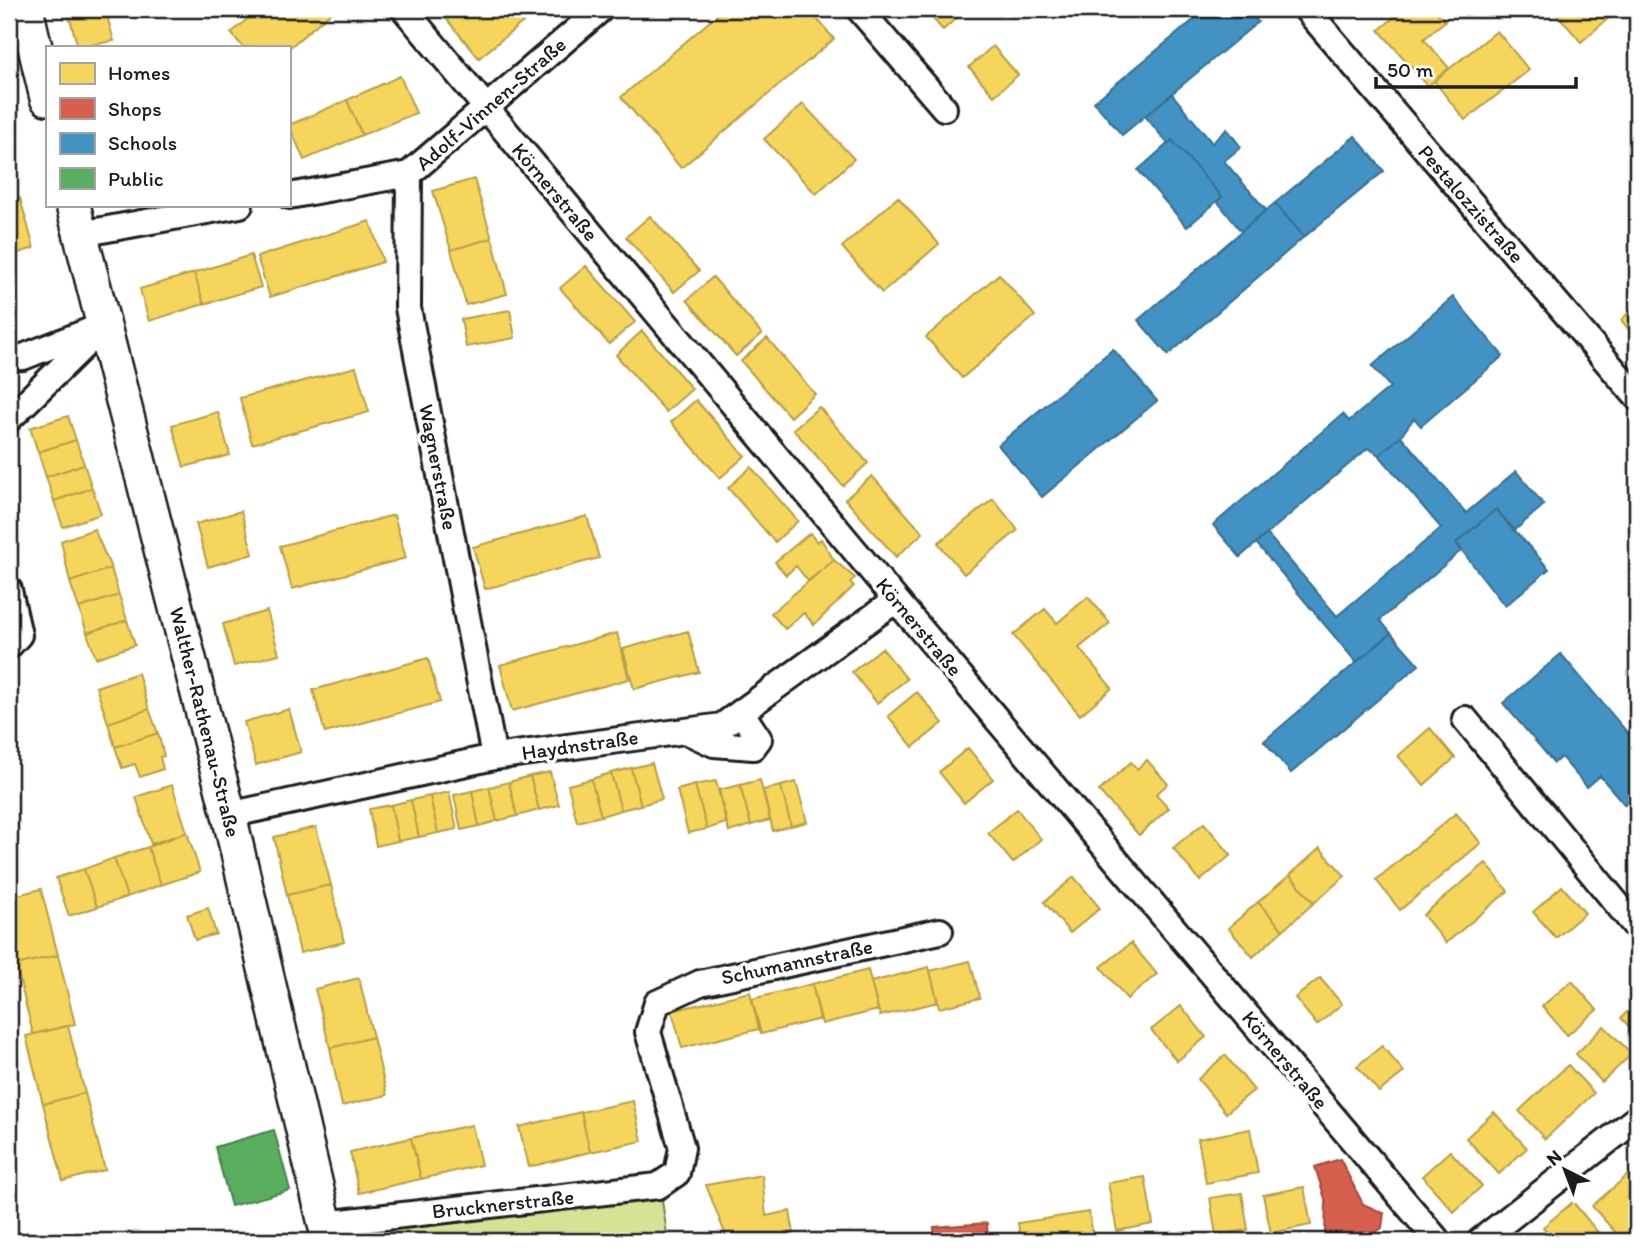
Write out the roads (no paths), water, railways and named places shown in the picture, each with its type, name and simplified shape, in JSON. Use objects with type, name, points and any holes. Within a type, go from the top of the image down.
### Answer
[{"type":"street","points":[[26,9],[46,94]]},
{"type":"street","name":"Körnerstraße","points":[[404,9],[896,600],[1438,1241]]},
{"type":"street","name":"Adolf-Vinnen-Straße","points":[[290,196],[409,174],[601,9]]},
{"type":"street","points":[[859,9],[944,108]]},
{"type":"street","name":"Pestalozzistraße","points":[[1306,9],[1637,397]]},
{"type":"street","name":"Wagnerstraße","points":[[409,174],[408,308],[494,757]]},
{"type":"street","points":[[77,219],[228,206]]},
{"type":"street","name":"Walther-Rathenau-Straße","points":[[77,219],[229,815],[327,1233]]},
{"type":"street","points":[[9,358],[23,357],[104,326]]},
{"type":"street","points":[[9,419],[104,326]]},
{"type":"street","points":[[9,590],[19,635],[9,646]]},
{"type":"street","name":"Haydnstraße","points":[[229,815],[494,757],[722,726],[896,600]]},
{"type":"street","points":[[686,731],[715,744],[753,747],[759,739],[741,712]]},
{"type":"street","points":[[1465,719],[1637,928]]},
{"type":"street","name":"Schumannstraße","points":[[677,1173],[682,1148],[648,1032],[657,1003],[700,984],[940,931]]},
{"type":"street","points":[[1480,1241],[1637,1118]]},
{"type":"street","name":"Brucknerstraße","points":[[327,1233],[658,1186],[677,1173]]}]
